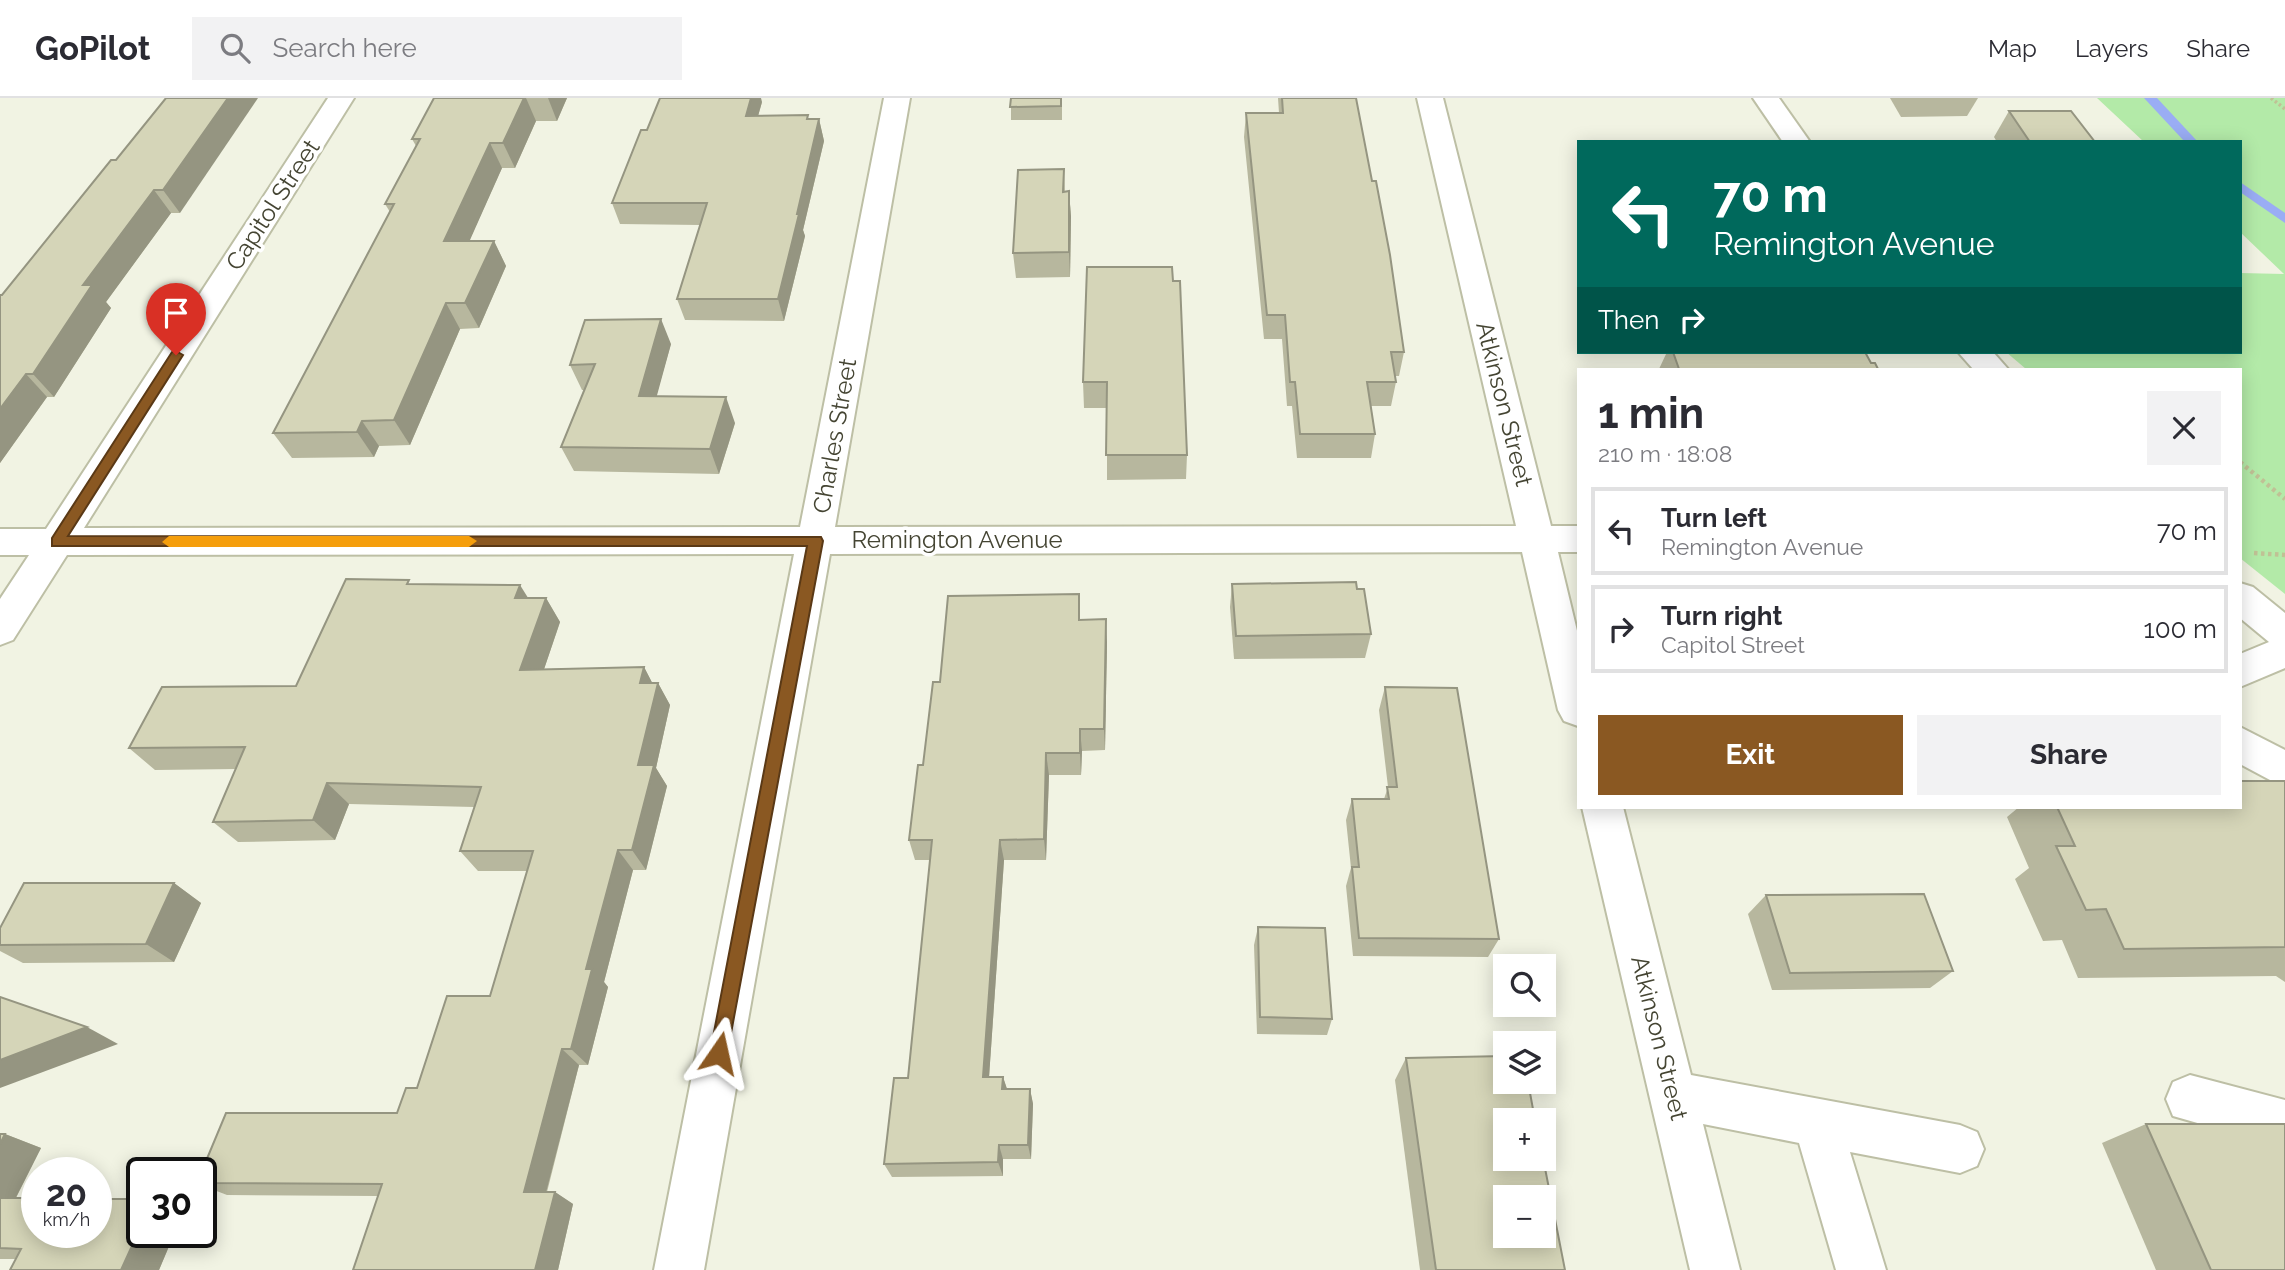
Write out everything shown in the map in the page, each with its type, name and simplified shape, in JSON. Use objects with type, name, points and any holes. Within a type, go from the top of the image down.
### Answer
[{"type":"street","name":"Capitol Street","points":[[0,630],[341,98]]},
{"type":"street","name":"Charles Street","points":[[679,1270],[897,98]]},
{"type":"street","name":"Atkinson Street","points":[[1430,98],[1577,706]]},
{"type":"street","points":[[1766,98],[1796,140]]},
{"type":"street","points":[[1975,354],[1991,368]]},
{"type":"street","name":"Remington Avenue","points":[[0,542],[1577,539]]},
{"type":"street","points":[[2242,599],[2285,634]]},
{"type":"street","points":[[2242,670],[2285,652]]},
{"type":"street","points":[[2242,745],[2285,771]]},
{"type":"street","name":"Atkinson Street","points":[[1602,809],[1715,1270]]},
{"type":"street","points":[[1673,1095],[1960,1149]]},
{"type":"street","points":[[2190,1099],[2285,1124]]},
{"type":"street","points":[[1817,1122],[1861,1270]]},
{"type":"path","points":[[2271,98],[2285,109]]},
{"type":"path","points":[[2242,464],[2285,499]]},
{"type":"path","points":[[2251,552],[2285,555]]},
{"type":"green space","points":[[2097,98],[2285,98],[2285,594],[2242,560],[2242,368],[2025,368],[2008,354],[2242,354],[2242,273],[2284,274],[2242,234],[2242,140],[2142,140]]},
{"type":"building","points":[[166,98],[228,98],[163,190],[154,190],[83,285],[92,285],[33,374],[26,374],[0,409],[0,295],[111,160],[116,160]]},
{"type":"building","points":[[434,98],[524,98],[503,143],[490,143],[444,241],[494,241],[465,303],[446,303],[394,420],[362,421],[357,432],[273,433],[394,204],[385,204],[420,139],[412,139]]},
{"type":"building","points":[[660,98],[751,98],[746,116],[808,115],[807,119],[819,119],[778,299],[677,299],[707,203],[612,203],[641,130],[647,130]]},
{"type":"building","points":[[1011,98],[1061,98],[1061,106],[1010,107]]},
{"type":"building","points":[[1282,98],[1356,98],[1390,255],[1404,352],[1391,352],[1396,382],[1367,382],[1375,434],[1300,434],[1295,382],[1290,382],[1285,315],[1267,315],[1246,113],[1283,113]]},
{"type":"building","points":[[2009,111],[2071,111],[2093,140],[2029,140]]},
{"type":"building","points":[[1064,169],[1063,192],[1069,191],[1069,252],[1013,253],[1018,170]]},
{"type":"building","points":[[1087,267],[1172,267],[1173,281],[1180,281],[1187,455],[1106,455],[1107,382],[1083,382]]},
{"type":"building","points":[[661,319],[639,396],[726,397],[710,449],[561,447],[595,364],[570,365],[585,320]]},
{"type":"building","points":[[1674,354],[1866,354],[1878,368],[1679,368]]},
{"type":"building","points":[[346,579],[409,580],[407,584],[520,585],[515,598],[546,598],[520,670],[644,667],[640,683],[658,683],[638,765],[654,765],[632,850],[618,850],[586,969],[592,969],[571,1049],[562,1049],[524,1192],[555,1192],[535,1270],[353,1270],[382,1184],[217,1183],[217,1157],[208,1157],[226,1113],[397,1113],[406,1088],[417,1088],[447,996],[490,996],[533,851],[460,851],[481,787],[327,783],[313,820],[213,822],[245,747],[129,748],[162,687],[296,686]]},
{"type":"building","points":[[1356,582],[1357,589],[1364,589],[1371,634],[1236,636],[1232,584]]},
{"type":"building","points":[[1079,594],[1079,620],[1106,619],[1104,729],[1080,729],[1080,753],[1046,753],[1044,839],[1000,840],[983,1077],[1003,1077],[1002,1089],[1030,1089],[1028,1145],[999,1145],[998,1162],[884,1164],[894,1078],[908,1078],[932,840],[909,840],[918,765],[923,765],[933,682],[940,682],[948,596]]},
{"type":"building","points":[[1385,687],[1457,688],[1499,939],[1359,938],[1352,867],[1359,867],[1352,799],[1389,799],[1387,787],[1397,787]]},
{"type":"building","points":[[2242,781],[2285,781],[2285,947],[2124,949],[2106,909],[2086,910],[2056,846],[2075,846],[2058,809],[2242,809]]},
{"type":"building","points":[[24,883],[174,883],[146,944],[0,945],[0,928]]},
{"type":"building","points":[[1924,894],[1953,971],[1790,973],[1766,895]]},
{"type":"building","points":[[1258,927],[1325,928],[1332,1019],[1260,1017]]},
{"type":"building","points":[[0,997],[87,1027],[0,1060]]},
{"type":"building","points":[[1493,1056],[1493,1094],[1530,1094],[1533,1108],[1493,1108],[1493,1171],[1546,1171],[1548,1185],[1493,1185],[1493,1248],[1556,1248],[1556,1224],[1565,1270],[1436,1270],[1406,1058]]},
{"type":"building","points":[[2146,1124],[2285,1124],[2285,1270],[2211,1270]]},
{"type":"building","points":[[0,1198],[21,1198],[21,1248],[112,1248],[112,1199],[126,1199],[126,1248],[131,1248],[121,1270],[10,1270],[21,1249],[0,1248]]},
{"type":"waterway","points":[[2150,98],[2190,140]]},
{"type":"waterway","points":[[2242,187],[2285,219]]},
{"type":"slow traffic","points":[[169,542],[469,541]]},
{"type":"route","points":[[176,355],[57,542],[815,541],[719,1053]]}]
